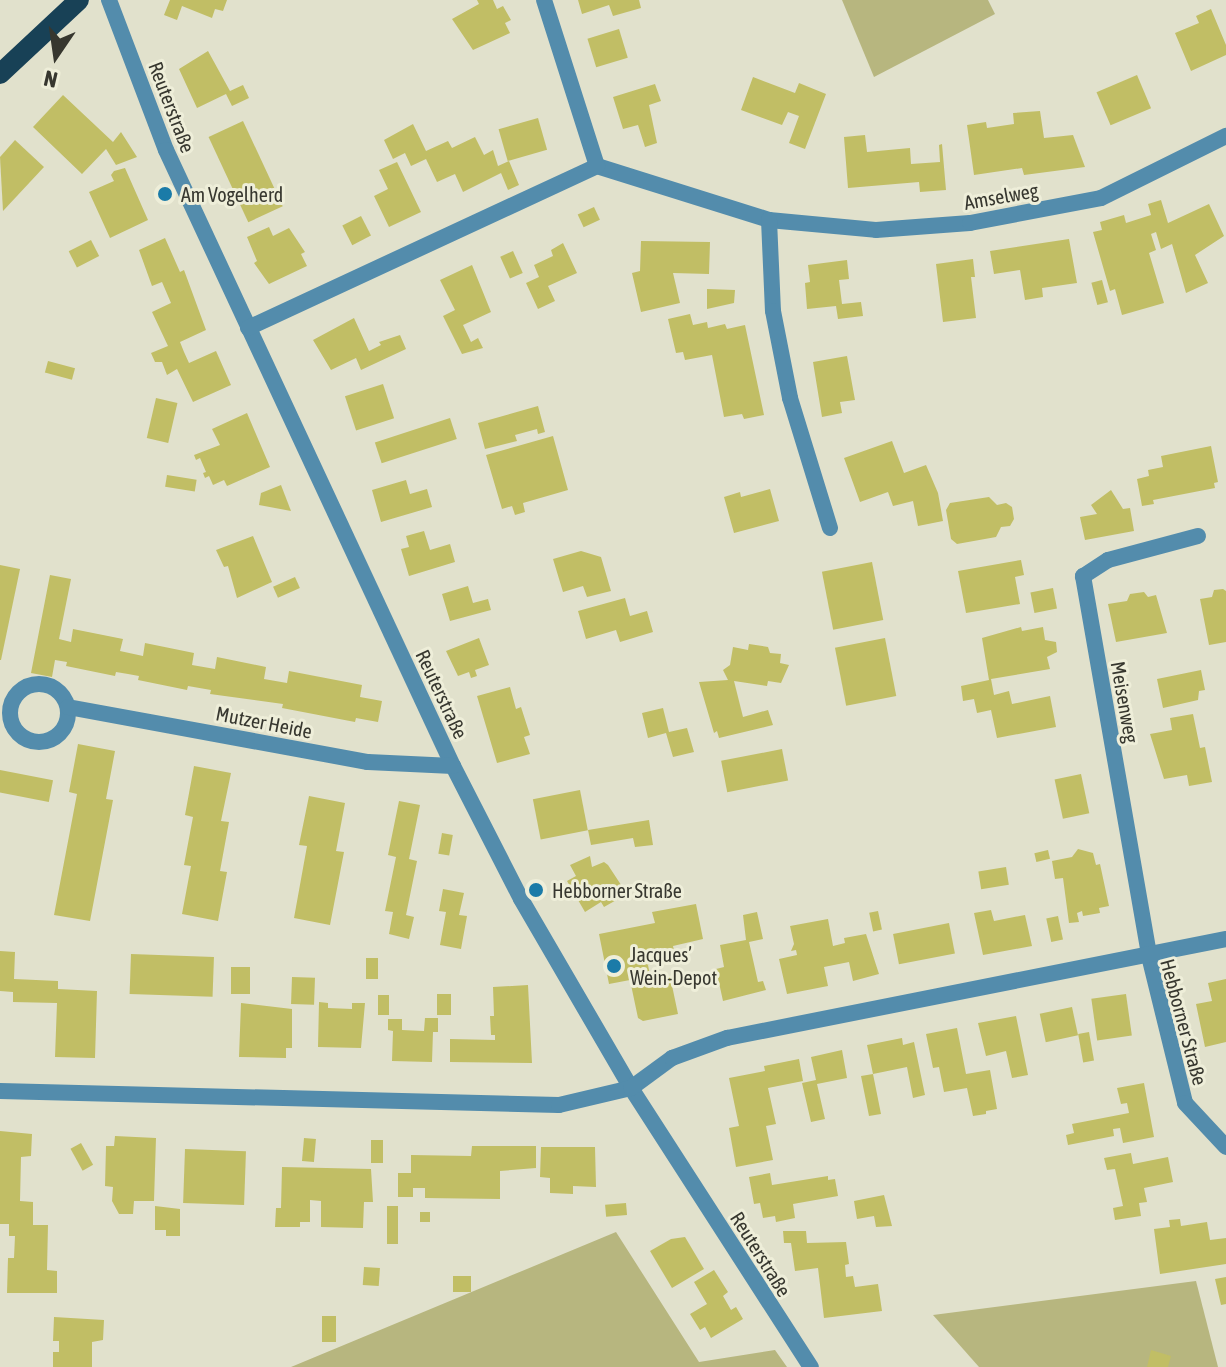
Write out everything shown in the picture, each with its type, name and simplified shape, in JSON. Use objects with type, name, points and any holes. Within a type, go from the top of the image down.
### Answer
[{"type":"main road","points":[[0,74],[79,0]]},
{"type":"street","name":"Reuterstraße","points":[[109,0],[166,150],[453,766],[521,899],[631,1088],[811,1367]]},
{"type":"street","points":[[248,328],[597,166],[544,0]]},
{"type":"street","name":"Amselweg","points":[[597,166],[769,220],[876,230],[970,223],[1101,198],[1226,136]]},
{"type":"street","points":[[769,220],[773,311],[784,369],[830,528]]},
{"type":"street","name":"Meisenweg","points":[[1149,956],[1083,576],[1108,560],[1198,536]]},
{"type":"street","name":"Mutzer Heide","points":[[68,707],[368,762],[453,766]]},
{"type":"street","points":[[1149,956],[1226,939]]},
{"type":"street","name":"Hebborner Straße","points":[[0,1091],[559,1105],[631,1088],[672,1058],[727,1038],[1149,956],[1185,1103],[1226,1147]]},
{"type":"shaded area","points":[[842,0],[988,0],[995,14],[874,77]]},
{"type":"shaded area","points":[[616,1232],[699,1362],[775,1350],[787,1367],[291,1367]]},
{"type":"shaded area","points":[[1196,1281],[1218,1367],[979,1367],[933,1315]]},
{"type":"building","points":[[170,0],[227,0],[223,11],[215,9],[212,18],[182,6],[177,20],[164,15]]},
{"type":"building","points":[[477,0],[493,0],[497,9],[503,6],[511,20],[505,23],[510,33],[473,50],[452,19],[479,4]]},
{"type":"building","points":[[578,0],[639,0],[641,8],[613,16],[609,5],[582,14]]},
{"type":"building","points":[[1211,9],[1226,45],[1226,55],[1191,71],[1175,33],[1199,23],[1196,16]]},
{"type":"building","points":[[619,29],[628,58],[596,67],[587,39]]},
{"type":"building","points":[[208,51],[230,91],[243,85],[249,98],[232,106],[226,94],[197,108],[179,69]]},
{"type":"building","points":[[1137,75],[1151,108],[1111,125],[1096,92]]},
{"type":"building","points":[[753,77],[795,93],[799,83],[826,94],[805,149],[789,143],[799,116],[788,112],[782,125],[741,110]]},
{"type":"building","points":[[655,84],[661,101],[649,105],[657,143],[645,147],[638,125],[623,129],[613,97]]},
{"type":"building","points":[[63,95],[113,142],[121,132],[137,157],[116,165],[106,149],[82,174],[33,127]]},
{"type":"building","points":[[1040,111],[1044,138],[1073,135],[1085,167],[1024,175],[1022,168],[974,175],[967,125],[986,122],[987,128],[1014,124],[1013,113]]},
{"type":"building","points":[[538,118],[547,150],[508,161],[499,129]]},
{"type":"building","points":[[243,121],[283,206],[248,222],[209,137]]},
{"type":"building","points":[[413,124],[426,151],[448,141],[452,148],[475,137],[484,155],[493,150],[498,166],[509,161],[519,185],[508,190],[501,173],[463,192],[455,174],[437,182],[426,159],[411,166],[405,153],[393,159],[384,140]]},
{"type":"building","points":[[865,135],[867,152],[910,148],[911,164],[940,162],[939,145],[942,144],[946,190],[920,192],[919,182],[848,188],[844,137]]},
{"type":"building","points":[[15,140],[44,167],[3,211],[0,157]]},
{"type":"building","points":[[397,162],[421,212],[389,227],[374,196],[388,189],[379,170]]},
{"type":"building","points":[[125,168],[148,220],[110,238],[89,192],[114,181],[111,175],[114,171]]},
{"type":"building","points":[[1161,200],[1168,223],[1209,204],[1224,236],[1195,255],[1208,283],[1186,293],[1172,244],[1161,249],[1156,232],[1151,234],[1156,250],[1149,253],[1164,303],[1122,315],[1115,289],[1110,291],[1093,232],[1102,230],[1100,222],[1124,215],[1126,223],[1151,215],[1148,204]]},
{"type":"building","points":[[594,207],[600,220],[584,227],[578,215]]},
{"type":"building","points":[[361,216],[371,236],[352,245],[342,226]]},
{"type":"building","points":[[269,227],[273,236],[289,228],[305,252],[301,254],[307,266],[269,284],[254,263],[257,261],[247,237]]},
{"type":"building","points":[[165,238],[180,272],[184,270],[206,330],[180,342],[184,352],[189,363],[216,351],[231,385],[193,402],[177,369],[167,375],[162,362],[155,362],[151,353],[168,346],[152,312],[171,303],[162,282],[152,286],[139,250]]},
{"type":"building","points":[[1069,239],[1077,283],[1042,288],[1043,297],[1025,300],[1020,270],[994,274],[990,251]]},
{"type":"building","points":[[91,240],[99,256],[77,267],[69,251]]},
{"type":"building","points":[[641,241],[710,242],[709,274],[673,273],[680,303],[641,312],[632,273],[640,271]]},
{"type":"building","points":[[563,243],[577,273],[548,286],[555,301],[538,309],[526,283],[539,277],[534,265],[553,256],[551,250]]},
{"type":"building","points":[[513,251],[523,273],[510,279],[500,257]]},
{"type":"building","points":[[973,259],[975,277],[971,277],[976,318],[943,322],[936,264]]},
{"type":"building","points":[[847,260],[849,279],[839,280],[842,304],[861,302],[863,316],[838,319],[836,306],[807,309],[805,283],[810,282],[808,265]]},
{"type":"building","points":[[472,265],[491,312],[463,325],[471,342],[478,338],[483,348],[462,354],[443,316],[455,310],[440,280]]},
{"type":"building","points":[[1102,280],[1108,302],[1097,305],[1091,283]]},
{"type":"building","points":[[707,289],[735,290],[734,303],[707,309]]},
{"type":"building","points":[[690,314],[693,325],[707,322],[708,328],[725,324],[727,329],[745,325],[764,415],[744,419],[742,414],[724,417],[712,355],[685,360],[683,352],[676,353],[668,319]]},
{"type":"building","points":[[354,318],[369,351],[381,345],[379,342],[400,335],[406,349],[361,370],[356,358],[331,370],[313,340]]},
{"type":"building","points":[[847,356],[855,400],[840,402],[842,413],[822,417],[813,362]]},
{"type":"building","points":[[48,361],[75,368],[72,380],[45,373]]},
{"type":"building","points":[[383,384],[394,418],[356,431],[345,396]]},
{"type":"building","points":[[156,398],[177,403],[168,443],[147,438]]},
{"type":"building","points":[[538,406],[545,432],[538,434],[537,429],[515,435],[517,441],[485,449],[478,423]]},
{"type":"building","points":[[247,413],[270,467],[227,486],[224,480],[213,485],[209,476],[205,478],[203,473],[206,472],[200,458],[196,460],[194,455],[220,445],[212,429]]},
{"type":"building","points":[[450,418],[457,439],[382,463],[375,442]]},
{"type":"building","points":[[553,436],[568,490],[523,503],[525,512],[515,515],[512,506],[502,509],[486,455]]},
{"type":"building","points":[[892,441],[904,473],[926,465],[938,493],[943,521],[918,526],[913,501],[893,506],[888,492],[860,502],[844,458]]},
{"type":"building","points":[[1211,446],[1218,482],[1214,483],[1215,488],[1153,500],[1154,504],[1142,506],[1137,479],[1149,476],[1148,470],[1163,467],[1161,456]]},
{"type":"building","points":[[167,475],[197,480],[195,492],[165,487]]},
{"type":"building","points":[[406,480],[410,494],[427,489],[432,507],[381,522],[372,490]]},
{"type":"building","points":[[281,485],[291,511],[259,505],[261,493]]},
{"type":"building","points":[[770,489],[779,521],[734,533],[724,497],[740,492],[741,497]]},
{"type":"building","points":[[1111,490],[1123,509],[1130,508],[1134,531],[1085,540],[1080,517],[1097,514],[1091,505]]},
{"type":"building","points":[[989,497],[997,505],[1006,503],[1012,507],[1014,519],[1010,526],[1001,527],[996,537],[957,544],[951,539],[946,510],[950,503]]},
{"type":"building","points":[[424,531],[430,550],[450,544],[455,562],[409,576],[401,549],[409,547],[406,536]]},
{"type":"building","points":[[253,536],[272,582],[237,598],[228,566],[224,567],[216,550]]},
{"type":"building","points":[[581,551],[601,557],[611,591],[587,597],[583,586],[563,592],[553,559]]},
{"type":"building","points":[[1021,560],[1024,575],[1015,577],[1020,604],[966,613],[958,571]]},
{"type":"building","points":[[872,562],[883,620],[833,630],[822,572]]},
{"type":"building","points":[[0,565],[20,569],[1,660],[0,660]]},
{"type":"building","points":[[50,575],[71,579],[59,639],[71,642],[73,629],[123,639],[120,651],[143,656],[145,643],[194,653],[192,665],[215,669],[217,657],[266,667],[264,679],[287,683],[289,671],[362,685],[360,697],[382,701],[378,722],[356,718],[355,722],[282,708],[283,704],[210,694],[211,690],[188,686],[187,690],[138,680],[139,676],[116,672],[115,676],[66,666],[67,662],[55,660],[52,677],[31,673]]},
{"type":"building","points":[[295,577],[300,588],[278,598],[273,587]]},
{"type":"building","points":[[468,586],[473,603],[488,599],[491,610],[450,621],[442,594]]},
{"type":"building","points":[[1053,588],[1057,609],[1034,613],[1030,592]]},
{"type":"building","points":[[1214,590],[1226,591],[1226,642],[1209,645],[1200,599],[1212,597]]},
{"type":"building","points":[[1144,592],[1148,597],[1156,595],[1167,633],[1116,642],[1108,604],[1127,601],[1130,594]]},
{"type":"building","points":[[625,598],[630,616],[647,611],[653,632],[620,642],[616,630],[586,639],[578,611]]},
{"type":"building","points":[[1021,627],[1022,631],[1043,627],[1045,640],[1056,642],[1057,652],[1047,657],[1050,669],[991,679],[994,695],[1009,691],[1012,704],[1050,696],[1056,727],[997,738],[991,710],[977,713],[974,699],[963,701],[961,686],[989,680],[982,638]]},
{"type":"building","points":[[479,638],[489,665],[475,670],[477,676],[471,678],[469,672],[458,676],[446,651]]},
{"type":"building","points":[[885,638],[896,696],[846,706],[835,648]]},
{"type":"building","points":[[749,644],[768,647],[770,653],[781,654],[780,663],[789,665],[781,683],[768,681],[767,686],[734,681],[743,717],[768,710],[773,725],[719,738],[717,731],[714,733],[699,682],[728,680],[723,670],[730,665],[733,647],[748,650]]},
{"type":"building","points":[[1201,670],[1205,690],[1199,691],[1198,700],[1163,708],[1157,679]]},
{"type":"building","points":[[510,687],[516,709],[521,707],[530,735],[524,737],[530,754],[497,763],[477,696]]},
{"type":"building","points":[[663,708],[669,732],[687,728],[694,752],[673,757],[666,733],[648,738],[642,713]]},
{"type":"building","points":[[1193,714],[1200,748],[1205,747],[1212,782],[1189,786],[1187,775],[1164,779],[1150,734],[1172,730],[1170,718]]},
{"type":"building","points":[[78,744],[115,751],[106,799],[113,800],[90,921],[54,915],[77,794],[69,792]]},
{"type":"building","points":[[782,749],[788,780],[727,792],[721,761]]},
{"type":"building","points":[[194,766],[231,773],[221,821],[229,822],[220,871],[227,872],[218,921],[182,914],[191,866],[184,865],[193,817],[185,815]]},
{"type":"building","points":[[0,770],[53,780],[49,802],[0,792]]},
{"type":"building","points":[[1081,774],[1089,813],[1063,819],[1055,780]]},
{"type":"building","points":[[580,790],[588,830],[541,839],[533,799]]},
{"type":"building","points":[[309,796],[345,803],[336,851],[344,852],[330,925],[294,918],[307,846],[299,845]]},
{"type":"building","points":[[399,801],[420,805],[409,859],[417,861],[406,915],[414,917],[409,939],[389,934],[393,912],[385,911],[396,857],[388,855]]},
{"type":"building","points":[[649,820],[653,845],[635,847],[633,838],[591,845],[588,830]]},
{"type":"building","points":[[442,833],[453,835],[449,856],[438,854]]},
{"type":"building","points":[[1078,849],[1093,853],[1096,865],[1100,864],[1109,906],[1099,908],[1100,913],[1083,916],[1082,911],[1077,913],[1079,922],[1069,923],[1063,878],[1055,879],[1052,861],[1072,857]]},
{"type":"building","points":[[1048,850],[1050,859],[1036,862],[1034,853]]},
{"type":"building","points":[[590,856],[592,867],[604,862],[608,865],[627,894],[604,907],[601,902],[585,912],[567,881],[576,876],[570,865]]},
{"type":"building","points":[[1006,867],[1009,885],[981,889],[978,871]]},
{"type":"building","points":[[443,889],[464,893],[459,915],[467,916],[461,949],[440,945],[446,912],[439,911]]},
{"type":"building","points":[[696,904],[703,939],[673,946],[676,960],[648,965],[651,980],[670,976],[678,1014],[643,1021],[638,1018],[630,980],[609,984],[599,934],[655,923],[652,912]]},
{"type":"building","points":[[991,910],[994,921],[1025,915],[1032,946],[983,955],[974,913]]},
{"type":"building","points":[[878,911],[882,930],[873,931],[869,913]]},
{"type":"building","points":[[757,912],[763,939],[749,942],[758,982],[763,981],[766,990],[723,1001],[716,969],[724,967],[720,945],[746,940],[743,915]]},
{"type":"building","points":[[1058,916],[1063,939],[1051,942],[1046,918]]},
{"type":"building","points":[[828,919],[833,946],[845,943],[844,938],[866,934],[879,974],[853,981],[849,962],[824,967],[828,986],[787,994],[779,959],[797,955],[796,950],[791,951],[794,944],[790,926]]},
{"type":"building","points":[[949,923],[955,953],[899,964],[893,934]]},
{"type":"building","points":[[0,951],[15,952],[14,979],[58,981],[58,989],[97,991],[95,1058],[55,1057],[57,1003],[13,1002],[13,992],[0,991]]},
{"type":"building","points":[[131,954],[214,957],[213,997],[130,994]]},
{"type":"building","points":[[366,958],[378,958],[378,979],[366,979]]},
{"type":"building","points":[[231,967],[250,967],[250,994],[231,994]]},
{"type":"building","points":[[292,977],[315,978],[314,1005],[291,1004]]},
{"type":"building","points":[[1226,979],[1226,1042],[1205,1047],[1196,1004],[1212,1001],[1208,983]]},
{"type":"building","points":[[528,985],[532,1063],[450,1062],[450,1039],[495,1040],[495,1035],[491,1035],[490,1016],[494,1016],[493,987]]},
{"type":"building","points":[[437,994],[451,994],[451,1015],[437,1015]]},
{"type":"building","points":[[1126,994],[1132,1036],[1097,1040],[1091,999]]},
{"type":"building","points":[[378,995],[389,995],[389,1015],[378,1015]]},
{"type":"building","points":[[319,1002],[328,1003],[328,1008],[352,1009],[352,1003],[365,1003],[361,1048],[318,1047]]},
{"type":"building","points":[[241,1003],[292,1009],[292,1048],[286,1048],[286,1058],[239,1057]]},
{"type":"building","points":[[1072,1007],[1078,1035],[1046,1042],[1040,1014]]},
{"type":"building","points":[[1016,1016],[1028,1075],[1012,1078],[1006,1051],[986,1056],[978,1023]]},
{"type":"building","points":[[425,1018],[438,1018],[438,1032],[433,1032],[432,1062],[392,1061],[393,1031],[388,1030],[388,1019],[402,1019],[402,1030],[424,1031]]},
{"type":"building","points":[[957,1028],[966,1074],[990,1070],[997,1109],[986,1111],[986,1114],[973,1116],[967,1088],[944,1092],[939,1067],[933,1068],[926,1034]]},
{"type":"building","points":[[1089,1032],[1094,1061],[1083,1062],[1078,1034]]},
{"type":"building","points":[[902,1038],[903,1045],[914,1042],[925,1095],[913,1098],[907,1067],[873,1074],[867,1045]]},
{"type":"building","points":[[842,1050],[847,1078],[817,1084],[825,1119],[811,1122],[802,1083],[816,1080],[811,1057]]},
{"type":"building","points":[[799,1059],[803,1081],[768,1088],[776,1124],[766,1126],[773,1160],[736,1167],[729,1128],[739,1126],[729,1078],[765,1071],[764,1066]]},
{"type":"building","points":[[873,1074],[881,1114],[869,1116],[861,1076]]},
{"type":"building","points":[[1144,1083],[1154,1137],[1123,1143],[1120,1128],[1113,1129],[1114,1136],[1068,1145],[1066,1135],[1074,1133],[1072,1124],[1129,1113],[1127,1103],[1121,1104],[1117,1088]]},
{"type":"building","points":[[0,1131],[32,1134],[31,1156],[21,1157],[20,1201],[33,1202],[33,1225],[48,1225],[47,1270],[57,1271],[57,1293],[7,1293],[8,1258],[14,1258],[15,1236],[9,1236],[9,1224],[0,1224]]},
{"type":"building","points":[[115,1136],[156,1138],[154,1201],[134,1201],[133,1214],[119,1214],[112,1201],[113,1187],[105,1186],[106,1146],[114,1146]]},
{"type":"building","points":[[304,1138],[316,1139],[314,1162],[302,1161]]},
{"type":"building","points":[[371,1140],[383,1140],[383,1163],[371,1163]]},
{"type":"building","points":[[81,1143],[93,1165],[83,1171],[71,1149]]},
{"type":"building","points":[[472,1146],[536,1146],[536,1168],[500,1171],[500,1199],[425,1198],[425,1188],[413,1188],[413,1197],[398,1197],[398,1173],[411,1173],[411,1155],[471,1156]]},
{"type":"building","points":[[541,1147],[595,1147],[596,1187],[573,1186],[573,1194],[550,1193],[550,1178],[540,1177]]},
{"type":"building","points":[[185,1149],[246,1151],[244,1205],[183,1203]]},
{"type":"building","points":[[1131,1153],[1133,1164],[1168,1157],[1173,1182],[1144,1188],[1147,1202],[1139,1203],[1141,1216],[1115,1220],[1113,1208],[1123,1206],[1115,1169],[1107,1170],[1104,1158]]},
{"type":"building","points":[[282,1167],[371,1169],[373,1202],[364,1202],[363,1228],[321,1227],[321,1201],[310,1200],[310,1222],[300,1222],[300,1227],[275,1227],[276,1208],[281,1208]]},
{"type":"building","points":[[770,1173],[772,1185],[828,1176],[828,1180],[835,1179],[838,1196],[793,1204],[795,1218],[776,1222],[775,1216],[763,1218],[760,1203],[754,1204],[749,1177]]},
{"type":"building","points":[[884,1195],[892,1226],[876,1227],[874,1216],[857,1219],[854,1201]]},
{"type":"building","points":[[626,1203],[627,1215],[606,1217],[605,1205]]},
{"type":"building","points":[[155,1206],[180,1209],[180,1236],[166,1236],[166,1230],[155,1230]]},
{"type":"building","points":[[387,1206],[398,1206],[398,1244],[387,1244]]},
{"type":"building","points":[[420,1212],[430,1212],[430,1222],[420,1222]]},
{"type":"building","points":[[1180,1219],[1181,1226],[1207,1222],[1210,1240],[1226,1238],[1226,1264],[1160,1274],[1154,1229],[1170,1227],[1169,1220]]},
{"type":"building","points":[[783,1231],[806,1231],[807,1243],[846,1242],[849,1264],[845,1265],[846,1277],[853,1276],[855,1287],[878,1284],[882,1311],[824,1318],[818,1268],[795,1271],[791,1243],[784,1243]]},
{"type":"building","points":[[685,1237],[704,1269],[672,1288],[650,1251],[671,1239]]},
{"type":"building","points":[[364,1267],[380,1268],[379,1286],[363,1285]]},
{"type":"building","points":[[714,1270],[728,1292],[723,1296],[731,1310],[736,1307],[743,1319],[711,1338],[705,1327],[700,1330],[690,1314],[707,1304],[694,1282]]},
{"type":"building","points":[[453,1276],[471,1276],[471,1292],[453,1292]]},
{"type":"building","points":[[1226,1277],[1226,1304],[1221,1305],[1215,1279]]},
{"type":"building","points":[[322,1316],[336,1316],[336,1342],[322,1342]]},
{"type":"building","points":[[54,1317],[104,1320],[103,1340],[92,1342],[92,1367],[53,1367],[53,1352],[59,1352],[59,1341],[53,1341]]},
{"type":"building","points":[[1151,1350],[1171,1356],[1168,1367],[1147,1367]]},
{"type":"place","name":"Am Vogelherd","points":[[165,194]]},
{"type":"place","name":"Hebborner Straße","points":[[536,890]]},
{"type":"place","name":"Jacques’ Wein-Depot","points":[[614,966]]}]
